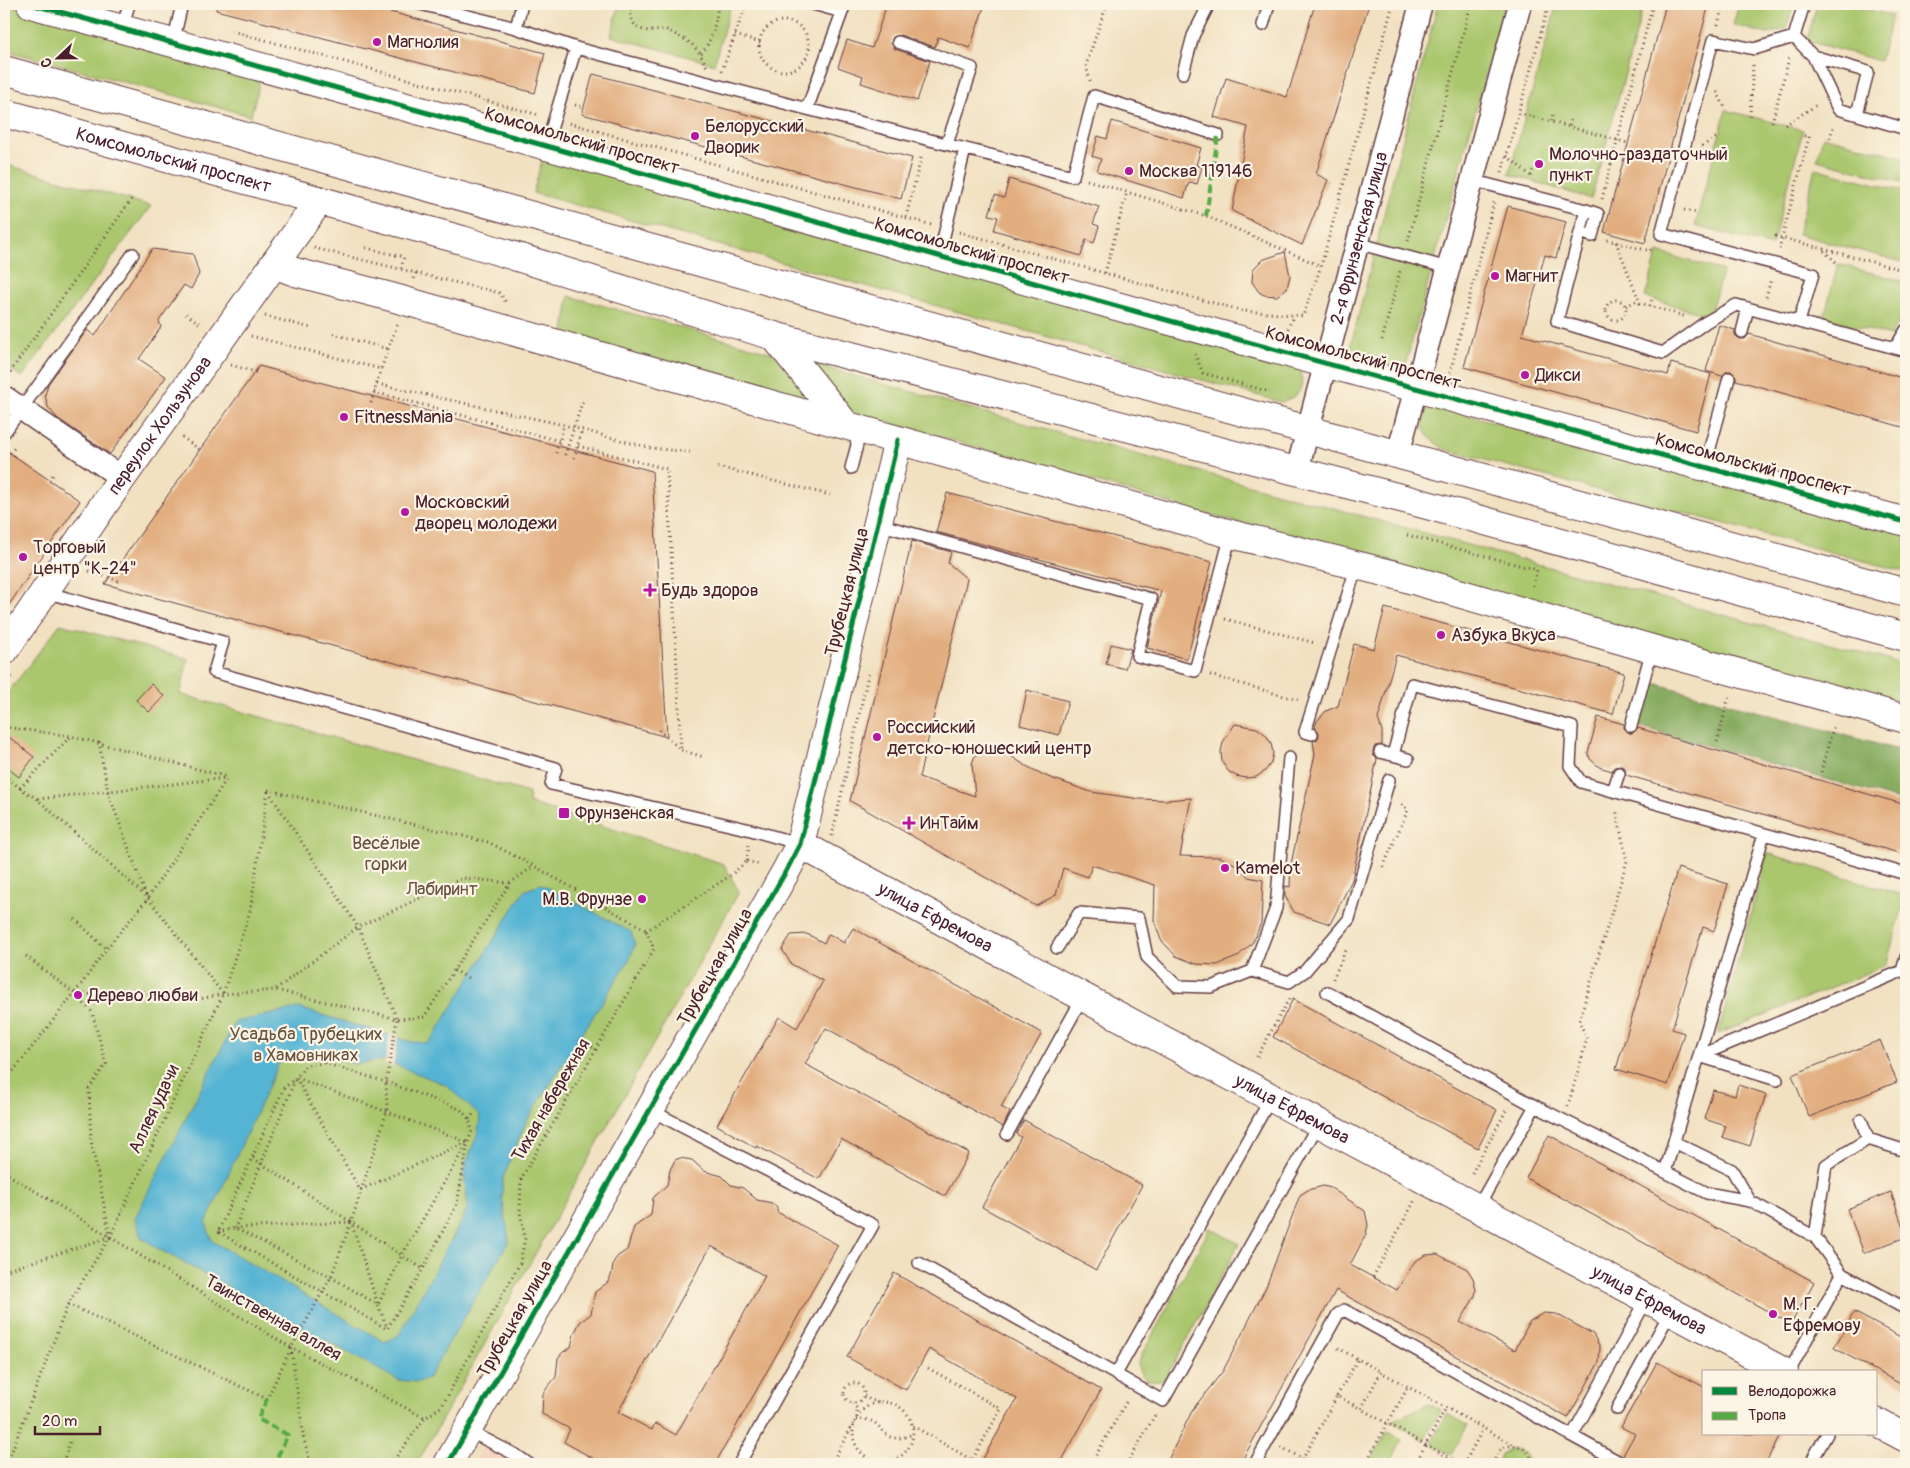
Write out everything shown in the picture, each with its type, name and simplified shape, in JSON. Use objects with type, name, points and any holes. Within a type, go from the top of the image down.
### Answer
[{"type":"street","name":"Комсомольский проспект","points":[[32,4],[125,16],[173,43],[1145,314],[1906,522]]},
{"type":"street","name":"2-я Фрунзенская улица","points":[[1297,471],[1421,4]]},
{"type":"street","points":[[1398,454],[1520,4]]},
{"type":"street","points":[[4,70],[1906,593]]},
{"type":"street","name":"Комсомольский проспект","points":[[4,113],[462,240],[774,336],[1425,504],[1906,637]]},
{"type":"street","name":"переулок Хользунова","points":[[4,651],[122,478],[319,201]]},
{"type":"street","points":[[274,264],[295,272],[406,301],[1231,534],[1526,612],[1906,719]]},
{"type":"street","points":[[774,336],[850,426]]},
{"type":"street","points":[[12,403],[122,478]]},
{"type":"street","name":"Трубецкая улица","points":[[448,1464],[800,844],[898,440]]},
{"type":"street","name":"улица Ефремова","points":[[800,844],[1780,1370]]},
{"type":"street","points":[[1878,1423],[1906,1438]]},
{"type":"lane","points":[[173,43],[182,4]]},
{"type":"lane","points":[[420,4],[516,28],[576,48],[716,85],[1072,176],[1094,96],[1218,135]]},
{"type":"lane","points":[[516,28],[522,4]]},
{"type":"lane","points":[[807,109],[844,8],[813,4]]},
{"type":"lane","points":[[1183,73],[1193,36],[1209,4]]},
{"type":"lane","points":[[1263,26],[1269,4]]},
{"type":"lane","points":[[1794,37],[1804,4]]},
{"type":"lane","points":[[1794,37],[1754,49],[1714,40],[1661,234],[1813,274],[1799,322]]},
{"type":"lane","points":[[1794,37],[1814,56],[1838,109],[1906,129]]},
{"type":"lane","points":[[898,42],[972,68],[947,144]]},
{"type":"lane","points":[[546,146],[576,48]]},
{"type":"lane","points":[[1814,56],[1868,72],[1857,114]]},
{"type":"lane","points":[[939,256],[965,149]]},
{"type":"lane","points":[[1472,180],[1598,214],[1592,236],[1580,232]]},
{"type":"lane","points":[[1586,210],[1557,321],[1663,353],[1706,322],[1736,305],[1901,349],[1906,330]]},
{"type":"lane","points":[[1357,243],[1448,268]]},
{"type":"lane","points":[[4,433],[12,403],[133,254]]},
{"type":"lane","points":[[1742,332],[1748,308]]},
{"type":"lane","points":[[1705,466],[1729,378]]},
{"type":"lane","points":[[850,426],[857,445],[852,468]]},
{"type":"lane","points":[[877,524],[1151,599],[1137,656],[1195,671],[1231,534]]},
{"type":"lane","points":[[1312,734],[1305,732],[1357,566]]},
{"type":"lane","points":[[45,592],[223,642],[214,672],[556,768],[552,784],[751,830],[800,844]]},
{"type":"lane","points":[[1631,726],[1652,649]]},
{"type":"lane","points":[[1393,755],[1412,684],[1572,727],[1570,766],[1581,782],[1906,874]]},
{"type":"lane","points":[[1380,752],[1408,759]]},
{"type":"lane","points":[[1252,971],[1276,908],[1290,758]]},
{"type":"lane","points":[[1613,791],[1619,773]]},
{"type":"lane","points":[[1056,948],[1079,913],[1139,918],[1147,957],[1177,986],[1211,987],[1252,971],[1289,982],[1305,971],[1349,919],[1389,780]]},
{"type":"lane","points":[[1665,1172],[1764,834]]},
{"type":"lane","points":[[1699,1056],[1902,971],[1906,957]]},
{"type":"lane","points":[[1327,992],[1535,1106],[1707,1193],[1750,1201],[1815,1237],[1842,1274],[1906,1309]]},
{"type":"lane","points":[[1007,1134],[1083,997]]},
{"type":"lane","points":[[1699,1056],[1777,1080]]},
{"type":"lane","points":[[1116,1374],[1271,1098]]},
{"type":"lane","points":[[1478,1208],[1535,1106]]},
{"type":"lane","points":[[650,1110],[873,1225],[739,1464]]},
{"type":"lane","points":[[1861,1120],[1868,1139]]},
{"type":"lane","points":[[919,1263],[1163,1401],[1319,1123]]},
{"type":"lane","points":[[1815,1237],[1826,1165],[1868,1139],[1906,1151]]},
{"type":"lane","points":[[1674,1142],[1732,1170],[1750,1201]]},
{"type":"lane","points":[[1790,1370],[1842,1274]]},
{"type":"lane","points":[[1572,1436],[1647,1298]]},
{"type":"lane","points":[[1255,1464],[1338,1314],[1341,1311],[1347,1311],[1623,1464]]},
{"type":"lane","points":[[1617,1409],[1671,1311]]},
{"type":"lane","points":[[467,1430],[516,1455],[529,1464]]},
{"type":"lane","points":[[1810,1464],[1826,1436]]},
{"type":"path","points":[[632,4],[629,13],[633,23],[639,28],[651,32],[665,28],[693,43],[701,53],[716,85]]},
{"type":"path","points":[[701,53],[706,50],[714,26],[718,9],[717,4]]},
{"type":"path","points":[[716,85],[746,4]]},
{"type":"path","points":[[1094,96],[1086,65],[1107,4]]},
{"type":"path","points":[[226,30],[1244,311],[1303,316],[1321,266],[1393,4]]},
{"type":"path","points":[[1382,340],[1471,4]]},
{"type":"path","points":[[1598,214],[1653,4]]},
{"type":"path","points":[[1714,40],[1724,4]]},
{"type":"path","points":[[775,23],[792,23],[799,26],[805,33],[809,49],[807,57],[802,64],[788,71],[780,71],[766,64],[762,58],[760,42],[762,34],[775,23]]},
{"type":"path","points":[[735,35],[760,42]]},
{"type":"path","points":[[1772,122],[1794,37]]},
{"type":"path","points":[[1750,116],[1754,49]]},
{"type":"path","points":[[1785,125],[1832,95]]},
{"type":"path","points":[[574,104],[584,107]]},
{"type":"path","points":[[1551,121],[1554,112]]},
{"type":"path","points":[[1519,113],[1628,142]]},
{"type":"path","points":[[1569,126],[1572,117]]},
{"type":"path","points":[[1762,312],[1809,137],[1801,135]]},
{"type":"path","points":[[1507,156],[1531,176]]},
{"type":"path","points":[[1072,176],[1206,216],[1321,266]]},
{"type":"path","points":[[1105,273],[1128,192]]},
{"type":"path","points":[[4,370],[8,375],[133,197]]},
{"type":"path","points":[[1592,236],[1650,252],[1656,234],[1661,234]]},
{"type":"path","points":[[1775,236],[1906,271]]},
{"type":"path","points":[[1616,242],[1640,303],[1706,322]]},
{"type":"path","points":[[312,248],[416,273],[381,369],[371,403]]},
{"type":"path","points":[[366,248],[404,256],[401,269]]},
{"type":"path","points":[[1823,249],[1838,264]]},
{"type":"path","points":[[1900,270],[1902,262]]},
{"type":"path","points":[[1145,314],[1154,287]]},
{"type":"path","points":[[1650,306],[1652,299]]},
{"type":"path","points":[[1612,300],[1620,300],[1626,306],[1625,315],[1620,320],[1611,320],[1606,314],[1606,306],[1612,300]]},
{"type":"path","points":[[1626,306],[1638,300]]},
{"type":"path","points":[[186,314],[207,328]]},
{"type":"path","points":[[270,318],[311,328]]},
{"type":"path","points":[[333,334],[388,349]]},
{"type":"path","points":[[251,336],[381,369]]},
{"type":"path","points":[[231,365],[259,373]]},
{"type":"path","points":[[377,384],[574,427],[650,448],[690,452]]},
{"type":"path","points":[[374,392],[560,441]]},
{"type":"path","points":[[565,455],[583,400]]},
{"type":"path","points":[[556,453],[564,425]]},
{"type":"path","points":[[574,458],[582,429]]},
{"type":"path","points":[[181,436],[200,450]]},
{"type":"path","points":[[10,453],[16,446]]},
{"type":"path","points":[[578,446],[667,469],[682,750]]},
{"type":"path","points":[[718,467],[830,495]]},
{"type":"path","points":[[49,480],[54,472]]},
{"type":"path","points":[[1407,535],[1537,570],[1526,612]]},
{"type":"path","points":[[89,571],[119,580]]},
{"type":"path","points":[[651,590],[672,589]]},
{"type":"path","points":[[1210,615],[1331,647]]},
{"type":"path","points":[[1195,671],[1314,704]]},
{"type":"path","points":[[1717,742],[1731,690]]},
{"type":"path","points":[[1821,772],[1835,718]]},
{"type":"path","points":[[4,727],[71,736],[99,742],[228,778]]},
{"type":"path","points":[[660,730],[682,750],[704,757]]},
{"type":"path","points":[[20,788],[71,736]]},
{"type":"path","points":[[99,742],[108,792],[148,898]]},
{"type":"path","points":[[4,775],[37,799],[148,898],[223,994]]},
{"type":"path","points":[[37,799],[228,778]]},
{"type":"path","points":[[4,1083],[106,949],[148,898],[228,778]]},
{"type":"path","points":[[268,790],[488,842],[646,930],[731,875],[747,861],[761,864]]},
{"type":"path","points":[[68,1304],[267,1399],[291,1348],[331,1277],[387,1111],[386,1082],[396,1019],[358,927],[268,790]]},
{"type":"path","points":[[1564,1121],[1587,1039],[1579,1021],[1627,861],[1613,791]]},
{"type":"path","points":[[74,993],[100,995],[137,989],[149,993],[196,1000],[223,994],[276,990],[396,1019],[424,1017],[510,883],[534,866]]},
{"type":"path","points":[[276,990],[358,927],[463,878],[510,883]]},
{"type":"path","points":[[75,919],[106,949]]},
{"type":"path","points":[[4,1271],[110,1237],[91,1140],[89,1089],[106,1064],[92,1012],[74,993],[26,956]]},
{"type":"path","points":[[454,970],[470,979]]},
{"type":"path","points":[[578,1039],[596,1049]]},
{"type":"path","points":[[218,1232],[284,1088],[296,1078],[306,1065],[324,1063],[386,1082],[460,1110],[469,1119],[472,1131],[468,1142],[457,1204],[423,1269],[388,1329]]},
{"type":"path","points":[[296,1078],[468,1142]]},
{"type":"path","points":[[234,1228],[296,1078]]},
{"type":"path","points":[[296,1078],[360,1190]]},
{"type":"path","points":[[1472,1173],[1508,1107],[1500,1103]]},
{"type":"path","points":[[469,1119],[475,1112]]},
{"type":"path","points":[[360,1190],[468,1142]]},
{"type":"path","points":[[378,1305],[402,1255],[468,1142]]},
{"type":"path","points":[[253,1158],[423,1269]]},
{"type":"path","points":[[1372,1277],[1426,1180]]},
{"type":"path","points":[[218,1232],[234,1228],[351,1222]]},
{"type":"path","points":[[351,1222],[378,1305],[388,1329]]},
{"type":"path","points":[[234,1228],[331,1277],[378,1305]]},
{"type":"path","points":[[218,1232],[322,1294],[388,1329]]},
{"type":"path","points":[[1324,1340],[1483,1429],[1521,1447],[1527,1451],[1532,1464]]},
{"type":"path","points":[[291,1348],[304,1440],[310,1464]]},
{"type":"path","points":[[1300,1464],[1358,1359]]},
{"type":"path","points":[[928,1368],[1001,1409],[970,1464]]},
{"type":"path","points":[[1360,1409],[1381,1372]]},
{"type":"path","points":[[1091,1464],[1129,1397],[1109,1386],[1116,1374]]},
{"type":"path","points":[[853,1403],[859,1402],[864,1396],[861,1386],[854,1383],[848,1385],[845,1389],[845,1397],[857,1409],[854,1429],[858,1448],[878,1463],[893,1460],[902,1455],[909,1448],[913,1434],[908,1416],[901,1408],[892,1403],[870,1400],[864,1396]]},
{"type":"path","points":[[1365,1464],[1408,1387]]},
{"type":"path","points":[[1338,1396],[1462,1464],[1483,1429]]},
{"type":"path","points":[[831,1464],[856,1419],[867,1407],[881,1402]]},
{"type":"path","points":[[1415,1464],[1446,1408]]},
{"type":"path","points":[[1127,1464],[1156,1412]]},
{"type":"path","points":[[856,1419],[867,1418],[873,1420],[884,1433],[892,1438],[899,1439],[913,1434]]},
{"type":"path","points":[[912,1426],[972,1460]]},
{"type":"path","points":[[1269,1440],[1303,1459],[1326,1464]]},
{"type":"path","points":[[32,1464],[36,1461],[65,1463],[70,1442]]},
{"type":"path","points":[[1494,1464],[1496,1455],[1500,1450],[1514,1445]]},
{"type":"path","points":[[860,1464],[865,1455]]},
{"type":"shaded area","points":[[484,1444],[521,1464],[474,1464]]},
{"type":"green space","points":[[4,4],[261,75],[251,116],[4,50]]},
{"type":"green space","points":[[619,4],[731,4],[714,64],[611,36]]},
{"type":"green space","points":[[1438,4],[1505,4],[1406,363],[1382,366],[1364,360],[1350,349]]},
{"type":"green space","points":[[1557,4],[1644,4],[1591,199],[1509,174]]},
{"type":"green space","points":[[1739,4],[1794,4],[1786,29],[1767,34],[1733,25]]},
{"type":"green space","points":[[1817,4],[1848,4],[1892,16],[1880,61],[1807,41]]},
{"type":"green space","points":[[1726,110],[1803,130],[1772,246],[1695,226]]},
{"type":"green space","points":[[1823,136],[1906,158],[1906,183],[1817,160]]},
{"type":"green space","points":[[544,153],[1298,364],[1302,383],[1294,397],[1281,402],[533,193]]},
{"type":"green space","points":[[4,164],[151,206],[22,377],[4,365]]},
{"type":"green space","points":[[1815,168],[1906,192],[1906,263],[1798,234]]},
{"type":"green space","points":[[1658,252],[1723,271],[1709,316],[1645,297]]},
{"type":"green space","points":[[1838,264],[1906,282],[1906,311],[1890,336],[1824,317]]},
{"type":"green space","points":[[569,296],[1037,427],[1906,665],[1906,707],[1221,518],[934,435],[563,338]]},
{"type":"green space","points":[[1429,405],[1906,529],[1906,572],[1444,449],[1432,440],[1425,431],[1424,420]]},
{"type":"green space","name":"Усадьба Трубецких в Хамовниках","points":[[60,624],[188,659],[180,694],[529,793],[529,803],[724,864],[739,892],[417,1464],[4,1464],[4,698]]},
{"type":"green space","points":[[1650,682],[1906,752],[1906,802],[1638,726]]},
{"type":"green space","points":[[1767,853],[1906,896],[1886,965],[1718,1034]]},
{"type":"green space","points":[[1210,1228],[1239,1244],[1166,1378],[1156,1382],[1147,1380],[1137,1364]]},
{"type":"green space","points":[[1429,1404],[1441,1410],[1424,1440],[1391,1421]]},
{"type":"green space","points":[[1447,1414],[1468,1425],[1451,1455],[1431,1443]]},
{"type":"green space","points":[[1387,1431],[1402,1440],[1389,1464],[1369,1464]]},
{"type":"green space","points":[[1511,1449],[1523,1453],[1527,1457],[1529,1464],[1497,1464],[1501,1454]]},
{"type":"water","points":[[541,884],[631,932],[635,945],[629,960],[526,1122],[503,1178],[502,1196],[509,1241],[429,1377],[418,1382],[398,1380],[157,1248],[141,1237],[135,1218],[235,1022],[299,1008],[412,1042],[428,1043],[524,891]],"holes":[[[305,1051],[355,1064],[384,1060],[446,1085],[480,1116],[478,1132],[464,1175],[468,1205],[463,1219],[399,1335],[385,1342],[212,1241],[206,1223],[279,1063],[290,1053]]]},
{"type":"pier","points":[[390,1034],[398,1035],[393,1067],[385,1064]]},
{"type":"building","points":[[217,4],[360,4],[545,53],[535,93],[216,10]]},
{"type":"building","points":[[887,4],[985,4],[970,48],[938,37],[935,47],[900,35],[893,37],[891,43],[895,49],[930,61],[917,101],[861,83],[863,76],[838,67],[847,40],[872,48]]},
{"type":"building","points":[[1315,4],[1369,4],[1316,174],[1328,180],[1302,245],[1232,211],[1248,127],[1214,117],[1226,78],[1287,97]]},
{"type":"building","points":[[1666,4],[1709,4],[1645,243],[1604,232]]},
{"type":"building","points":[[593,74],[912,158],[901,199],[582,114]]},
{"type":"building","points":[[1112,121],[1201,148],[1196,165],[1202,167],[1197,184],[1189,182],[1184,198],[1097,171],[1101,159],[1092,156],[1098,136],[1107,139]]},
{"type":"building","points":[[1009,179],[1099,207],[1093,224],[1099,226],[1094,243],[1086,240],[1081,256],[994,230],[998,217],[989,215],[995,195],[1004,198]]},
{"type":"building","points":[[1508,206],[1566,222],[1556,258],[1545,255],[1522,335],[1668,375],[1671,363],[1711,374],[1696,431],[1464,367]]},
{"type":"building","points":[[152,249],[193,254],[199,274],[191,289],[184,285],[159,321],[161,327],[139,359],[166,377],[110,454],[57,418],[48,407],[45,395],[48,384],[87,330],[95,336]]},
{"type":"building","points":[[1285,252],[1290,276],[1287,288],[1277,296],[1264,295],[1259,292],[1252,282],[1253,269],[1262,260]]},
{"type":"building","points":[[1719,325],[1735,330],[1735,335],[1740,339],[1745,339],[1749,334],[1906,379],[1906,428],[1736,380],[1736,376],[1731,371],[1727,371],[1722,376],[1706,371]]},
{"type":"building","name":"Московский дворец молодежи","points":[[259,366],[652,471],[667,737],[105,584]]},
{"type":"building","name":"Торговый центр \"К-24\"","points":[[4,449],[80,501],[4,612]]},
{"type":"building","points":[[947,493],[1212,562],[1187,659],[1147,648],[1161,591],[936,532]]},
{"type":"building","points":[[912,541],[951,552],[948,563],[967,579],[919,777],[975,796],[972,764],[974,758],[978,752],[992,748],[1000,749],[1026,766],[1048,777],[1091,792],[1140,799],[1166,800],[1191,798],[1180,856],[1220,857],[1239,866],[1248,877],[1263,880],[1261,923],[1253,942],[1237,957],[1217,965],[1196,964],[1176,956],[1161,940],[1154,920],[1155,885],[1092,865],[1088,877],[1063,868],[1056,895],[1036,906],[850,801]]},
{"type":"building","points":[[1385,608],[1624,673],[1613,714],[1396,655],[1378,719],[1382,731],[1382,745],[1375,746],[1373,751],[1373,755],[1377,759],[1352,880],[1330,924],[1294,912],[1285,896],[1285,886],[1290,887],[1291,864],[1315,754],[1313,741],[1317,740],[1319,736],[1319,732],[1315,727],[1317,721],[1326,711],[1338,706],[1354,644],[1374,649]]},
{"type":"building","points":[[1111,644],[1131,649],[1125,669],[1106,664]]},
{"type":"building","points":[[151,684],[164,696],[149,712],[136,700]]},
{"type":"building","points":[[1027,690],[1068,701],[1059,735],[1020,725]]},
{"type":"building","points":[[1598,717],[1624,724],[1624,728],[1629,733],[1633,733],[1638,728],[1906,805],[1906,855],[1626,775],[1625,768],[1621,766],[1614,767],[1612,771],[1599,767],[1590,759],[1588,753]]},
{"type":"building","points":[[1235,724],[1257,728],[1265,734],[1271,743],[1273,753],[1271,763],[1265,771],[1256,777],[1236,776],[1228,771],[1222,762],[1223,742]]},
{"type":"building","points":[[4,733],[34,757],[19,777],[4,765]]},
{"type":"building","points":[[1678,868],[1728,884],[1714,931],[1703,927],[1672,1029],[1684,1033],[1668,1085],[1616,1069]]},
{"type":"building","points":[[853,928],[1042,1033],[1001,1107],[1010,1112],[1003,1127],[826,1028],[805,1064],[969,1153],[945,1196],[841,1139],[819,1179],[757,1146],[756,1148],[717,1125],[779,1017],[797,1028],[823,981],[791,964],[782,949],[791,935],[807,934],[824,943],[829,934],[844,943]]},
{"type":"building","points":[[1293,999],[1497,1110],[1478,1148],[1273,1037]]},
{"type":"building","points":[[1880,1040],[1897,1082],[1809,1117],[1792,1075]]},
{"type":"building","points":[[1738,1085],[1766,1094],[1750,1146],[1722,1137],[1726,1126],[1704,1119],[1713,1090],[1735,1096]]},
{"type":"building","points":[[1024,1120],[1142,1185],[1096,1270],[982,1207],[1021,1137],[1016,1134]]},
{"type":"building","points":[[1549,1135],[1814,1282],[1791,1324],[1526,1178]]},
{"type":"building","points":[[680,1158],[692,1160],[704,1171],[722,1176],[731,1185],[743,1188],[757,1200],[772,1203],[777,1208],[777,1212],[838,1245],[715,1464],[603,1464],[564,1442],[570,1429],[542,1414],[543,1394],[556,1377],[558,1358],[571,1347],[574,1334],[580,1322],[591,1314],[595,1292],[608,1282],[614,1261],[627,1250],[634,1227],[651,1215],[653,1198],[667,1185],[670,1170],[675,1160]],"holes":[[[711,1246],[765,1276],[676,1435],[655,1423],[652,1430],[618,1412]]]},
{"type":"building","points":[[1323,1186],[1331,1188],[1365,1211],[1368,1225],[1366,1234],[1350,1265],[1397,1290],[1415,1261],[1426,1255],[1437,1254],[1467,1269],[1473,1278],[1476,1290],[1475,1296],[1460,1322],[1515,1350],[1530,1321],[1544,1313],[1556,1314],[1593,1334],[1600,1347],[1599,1362],[1568,1418],[1336,1290],[1240,1464],[1166,1464],[1193,1409],[1223,1371],[1266,1287],[1300,1195],[1308,1190]]},
{"type":"building","points":[[1891,1192],[1906,1237],[1864,1253],[1847,1209]]},
{"type":"building","points":[[894,1273],[1101,1390],[1060,1464],[980,1464],[1017,1399],[929,1349],[906,1390],[847,1357]]},
{"type":"building","points":[[1854,1312],[1906,1340],[1906,1387],[1878,1372],[1878,1370],[1875,1370],[1834,1348]]},
{"type":"building","points":[[1657,1362],[1702,1386],[1702,1436],[1780,1436],[1765,1464],[1640,1464],[1623,1455],[1635,1434],[1621,1427]]},
{"type":"marked path","points":[[1206,216],[1218,135]]},
{"type":"marked path","points":[[267,1399],[258,1419],[288,1435],[274,1464]]},
{"type":"cycle path","points":[[31,4],[468,124],[1145,314],[1906,522]]},
{"type":"cycle path","points":[[448,1464],[800,844],[898,440]]},
{"type":"place","name":"Магнолия","points":[[377,42]]},
{"type":"place","name":"Белорусский Дворик","points":[[695,136]]},
{"type":"place","name":"Молочно-раздаточный пункт","points":[[1539,164]]},
{"type":"place","name":"Москва 119146","points":[[1129,171]]},
{"type":"place","name":"Магнит","points":[[1495,276]]},
{"type":"place","name":"Дикси","points":[[1525,375]]},
{"type":"place","name":"FitnessMania","points":[[344,417]]},
{"type":"place","name":"Московский дворец молодежи","points":[[405,512]]},
{"type":"place","name":"Торговый центр \"К-24\"","points":[[23,557]]},
{"type":"place","name":"Будь здоров","points":[[650,590]]},
{"type":"place","name":"Азбука Вкуса","points":[[1441,635]]},
{"type":"place","name":"Российский детско-юношеский центр","points":[[877,737]]},
{"type":"place","name":"Фрунзенская","points":[[564,813]]},
{"type":"place","name":"ИнТайм","points":[[909,823]]},
{"type":"place","name":"Kamelot","points":[[1225,868]]},
{"type":"place","name":"М.В. Фрунзе","points":[[642,899]]},
{"type":"place","name":"Дерево любви","points":[[78,995]]},
{"type":"place","name":"М. Г. Ефремову","points":[[1773,1314]]},
{"type":"park label","name":"Весёлые горки","points":[[386,853]]},
{"type":"park label","name":"Лабиринт","points":[[442,889]]}]
